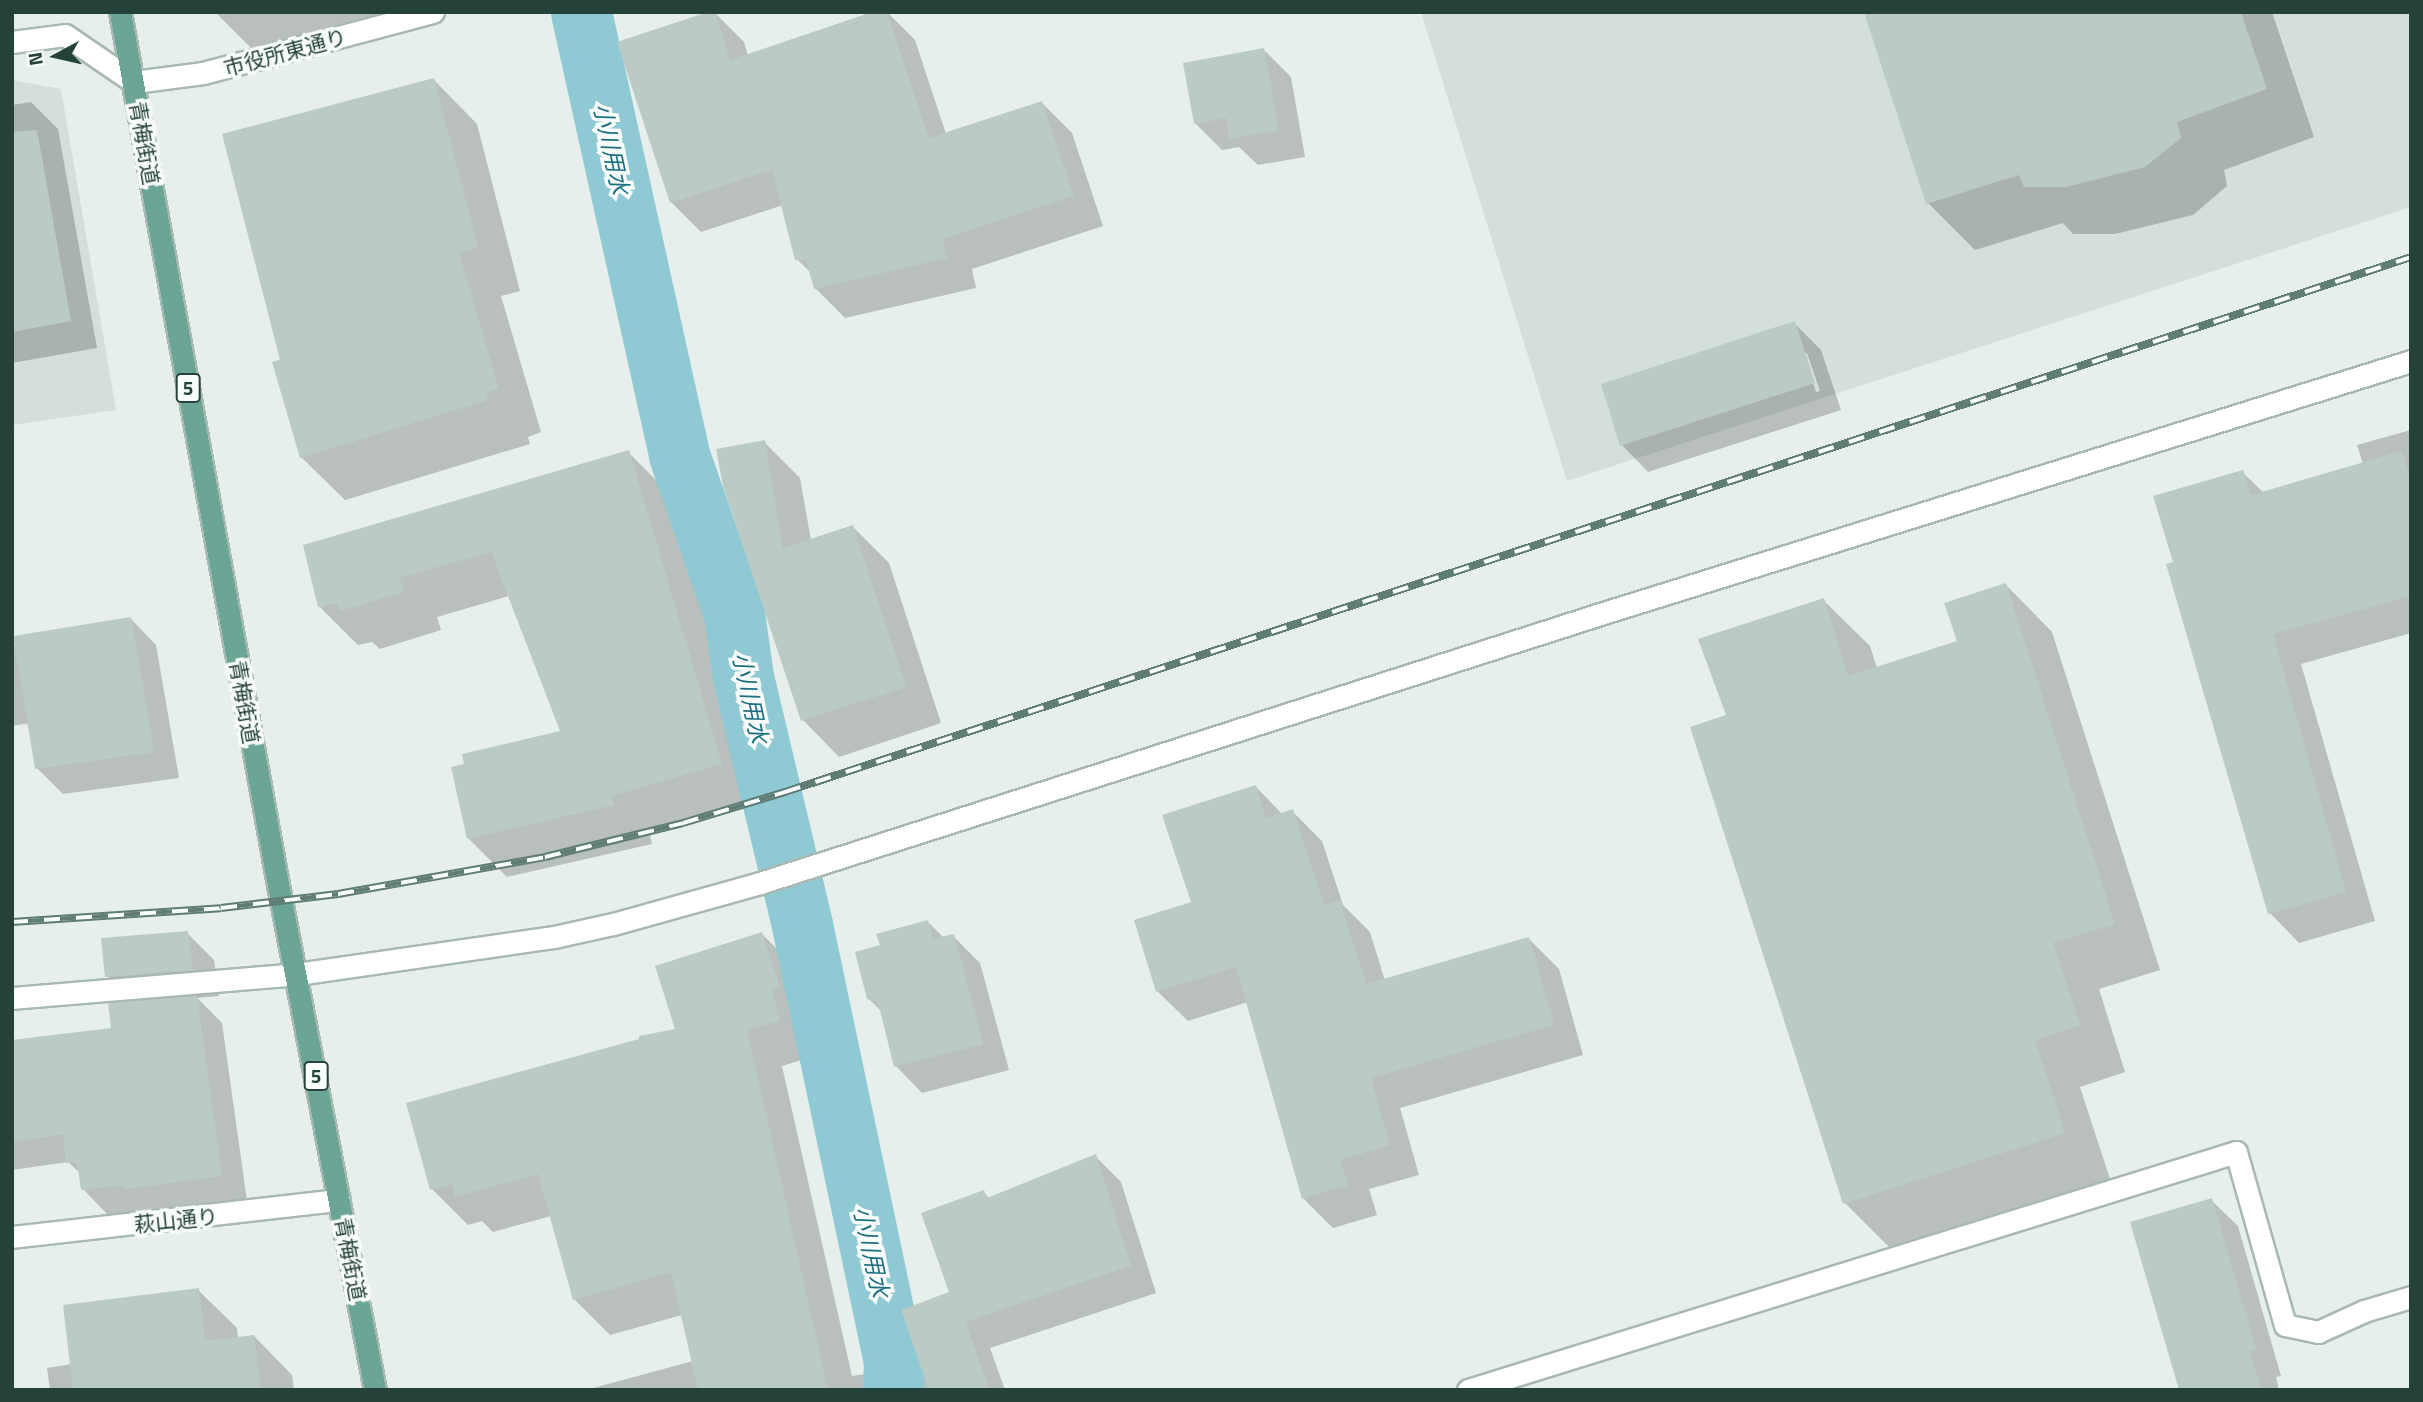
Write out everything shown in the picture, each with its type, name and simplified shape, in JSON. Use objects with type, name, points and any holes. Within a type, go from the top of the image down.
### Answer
[{"type":"main road","name":"青梅街道","points":[[120,12],[274,861],[375,1390]]},
{"type":"street","name":"市役所東通り","points":[[134,82],[204,73],[433,12]]},
{"type":"street","points":[[12,42],[65,35],[134,82]]},
{"type":"street","points":[[12,998],[297,975],[554,937],[613,924],[760,883],[1610,611],[2411,361]]},
{"type":"street","points":[[1468,1390],[2236,1152],[2285,1325],[2318,1332],[2364,1311],[2411,1297]]},
{"type":"street","name":"萩山通り","points":[[12,1237],[339,1200]]},
{"type":"shaded area","points":[[1421,12],[2411,12],[2411,207],[1567,481]]},
{"type":"shaded area","points":[[12,80],[61,89],[116,410],[12,425]]},
{"type":"building","points":[[715,12],[730,60],[872,12],[887,12],[929,138],[1042,101],[1074,196],[943,239],[947,258],[814,289],[806,260],[795,260],[772,170],[670,203],[617,42]]},
{"type":"building","points":[[1864,12],[2241,12],[2267,89],[2177,122],[2181,138],[2145,167],[2066,187],[2024,187],[2019,175],[1926,204]]},
{"type":"building","points":[[1264,48],[1279,131],[1229,139],[1226,118],[1194,124],[1183,63]]},
{"type":"building","points":[[434,78],[478,248],[459,253],[499,389],[486,393],[488,400],[300,458],[272,362],[280,360],[222,134]]},
{"type":"building","points":[[37,130],[71,321],[12,332],[12,132]]},
{"type":"building","points":[[1795,321],[1815,383],[1620,446],[1601,384]]},
{"type":"building","points":[[765,440],[783,548],[853,525],[906,687],[801,721],[723,486],[716,449]]},
{"type":"building","points":[[629,450],[722,764],[612,796],[614,805],[467,839],[451,767],[464,764],[462,754],[560,731],[491,552],[399,578],[404,592],[340,611],[337,603],[318,607],[303,545]]},
{"type":"building","points":[[2402,451],[2411,481],[2411,596],[2273,634],[2346,892],[2268,914],[2166,564],[2173,562],[2153,496],[2243,470],[2251,495]]},
{"type":"building","points":[[2006,583],[2115,924],[2053,943],[2080,1025],[2035,1040],[2065,1133],[1843,1204],[1690,727],[1726,715],[1698,639],[1824,598],[1848,676],[1957,641],[1944,603]]},
{"type":"building","points":[[131,617],[154,752],[35,769],[13,636]]},
{"type":"building","points":[[1256,785],[1266,818],[1293,809],[1324,905],[1340,900],[1366,984],[1529,937],[1554,1025],[1371,1078],[1390,1145],[1340,1160],[1348,1185],[1302,1199],[1236,967],[1156,992],[1134,920],[1191,902],[1162,815]]},
{"type":"building","points":[[928,920],[933,939],[954,934],[983,1044],[894,1067],[878,1002],[867,999],[855,952],[880,945],[876,934]]},
{"type":"building","points":[[188,931],[193,970],[105,977],[101,938]]},
{"type":"building","points":[[762,932],[780,987],[772,989],[780,1021],[747,1030],[828,1390],[698,1390],[671,1272],[573,1300],[538,1174],[455,1197],[453,1184],[430,1190],[406,1103],[639,1039],[639,1036],[675,1029],[655,966]]},
{"type":"building","points":[[197,996],[222,1176],[125,1189],[124,1185],[81,1190],[77,1162],[66,1163],[63,1134],[12,1142],[12,1040],[111,1028],[108,1003]]},
{"type":"building","points":[[1096,1154],[1131,1266],[965,1322],[990,1390],[929,1390],[901,1310],[949,1292],[921,1213],[984,1190],[987,1198]]},
{"type":"building","points":[[2212,1198],[2256,1349],[2250,1351],[2261,1390],[2179,1390],[2130,1222]]},
{"type":"building","points":[[199,1288],[205,1341],[254,1335],[261,1390],[73,1390],[63,1305]]},
{"type":"waterway","name":"小川用水","points":[[581,12],[679,455],[734,613],[743,677],[802,925],[894,1361],[893,1390]]},
{"type":"railway","points":[[12,922],[221,908],[338,894],[545,857],[683,823],[785,792],[2411,257]]}]
